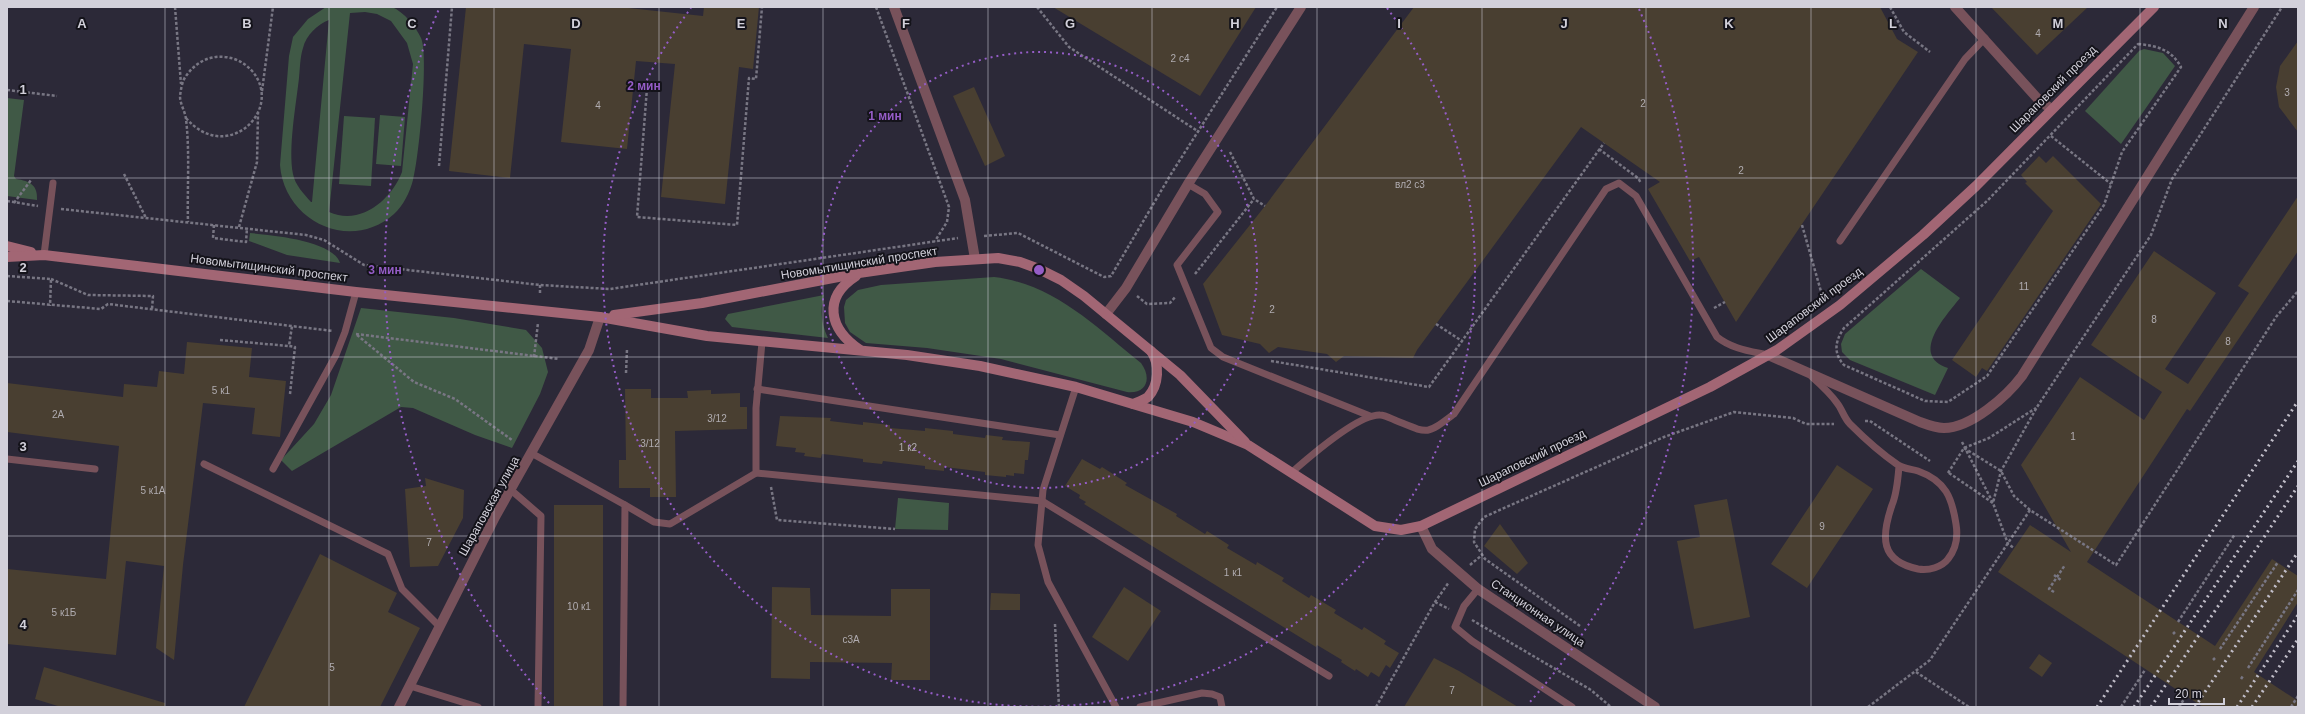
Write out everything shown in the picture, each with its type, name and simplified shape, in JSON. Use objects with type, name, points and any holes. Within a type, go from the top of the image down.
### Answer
[{"type":"main road","name":"Шараповский проезд","points":[[1421,526],[1716,384],[1768,355],[1840,305],[1884,269],[1976,186],[2154,7]]},
{"type":"main road","points":[[7,246],[43,254]]},
{"type":"main road","name":"Новомытищинский проспект","points":[[7,257],[43,254],[356,292],[539,312],[600,317],[707,336],[861,351],[980,366],[1076,388],[1193,422],[1248,445],[1375,526],[1401,530],[1421,526]]},
{"type":"main road","name":"Новомытищинский проспект","points":[[600,317],[702,303],[859,273],[935,262],[998,258],[1039,269],[1061,280],[1148,347],[1200,394],[1248,445]]},
{"type":"main road","points":[[859,273],[839,290],[834,303],[834,315],[838,330],[851,344],[861,351]]},
{"type":"main road","points":[[1133,404],[1147,398],[1153,390],[1157,379],[1154,355],[1148,347]]},
{"type":"street","points":[[894,7],[965,200],[973,237],[975,259]]},
{"type":"street","points":[[1106,314],[1126,288],[1188,184],[1301,7]]},
{"type":"street","points":[[1955,7],[1985,38],[2037,98],[2051,109]]},
{"type":"street","points":[[1768,355],[1920,422],[1938,427],[1962,424],[1994,404],[2015,385],[2254,7]]},
{"type":"street","name":"Шараповская улица","points":[[399,707],[511,490],[533,454],[589,350],[600,317]]},
{"type":"street","name":"Станционная улица","points":[[1421,526],[1432,549],[1478,589],[1655,707]]},
{"type":"lane","points":[[1840,242],[1965,59],[1985,38]]},
{"type":"lane","points":[[43,254],[53,183]]},
{"type":"lane","points":[[1188,184],[1205,194],[1218,212],[1177,266],[1211,348],[1223,356],[1370,416]]},
{"type":"lane","points":[[1291,473],[1319,448],[1370,416],[1381,414],[1423,432],[1431,431],[1454,414],[1606,189],[1619,184],[1636,196],[1717,337],[1726,344],[1768,355]]},
{"type":"lane","points":[[273,470],[336,355],[345,332],[356,292]]},
{"type":"lane","points":[[756,472],[755,436],[757,389],[762,342]]},
{"type":"lane","points":[[1799,368],[1831,394],[1848,423],[1899,466],[1920,472],[1940,485],[1952,501],[1957,528],[1956,543],[1952,554],[1945,563],[1936,568],[1922,570],[1905,566],[1893,558],[1884,541],[1887,516],[1894,497],[1899,466]]},
{"type":"lane","points":[[1076,388],[1043,490],[1038,545],[1048,582],[1116,707]]},
{"type":"lane","points":[[757,389],[1060,436]]},
{"type":"lane","points":[[533,454],[654,522],[670,524],[756,472],[1042,501],[1329,676]]},
{"type":"lane","points":[[7,459],[95,469]]},
{"type":"lane","points":[[204,464],[388,554],[402,589],[440,627]]},
{"type":"lane","points":[[511,490],[541,516],[538,707]]},
{"type":"lane","points":[[623,707],[625,505]]},
{"type":"lane","points":[[1478,589],[1464,606],[1455,627],[1572,707]]},
{"type":"lane","points":[[410,686],[478,707]]},
{"type":"lane","points":[[1140,707],[1202,693],[1212,694],[1220,698],[1222,707]]},
{"type":"path","points":[[175,7],[181,87],[180,97],[186,118],[188,222]]},
{"type":"path","points":[[239,227],[257,162],[258,111],[273,7]]},
{"type":"path","points":[[439,166],[452,7]]},
{"type":"path","points":[[647,88],[637,217],[737,225],[749,78],[756,79],[762,7]]},
{"type":"path","points":[[876,7],[949,207],[947,222],[935,241]]},
{"type":"path","points":[[1038,7],[1069,48],[1199,132]]},
{"type":"path","points":[[7,202],[50,208],[306,235],[324,240],[364,265],[540,285],[610,289],[630,288],[935,241],[1018,233],[1104,277],[1111,276],[1277,7]]},
{"type":"path","points":[[1890,7],[1904,32],[1930,52]]},
{"type":"path","points":[[1993,503],[2001,471],[2037,407],[2151,235],[2172,179],[2282,7]]},
{"type":"path","points":[[2138,44],[2152,45],[2170,53],[2181,67],[2122,152],[2112,184],[2104,205],[1987,376],[1978,383],[1948,402],[1924,402],[1844,365],[1839,359],[1836,346],[1844,328],[1987,201],[2138,44]]},
{"type":"path","points":[[181,87],[185,77],[196,65],[209,58],[220,56],[240,61],[249,67],[260,85],[261,95]]},
{"type":"path","points":[[7,90],[57,96]]},
{"type":"path","points":[[186,118],[202,132],[222,137],[242,131],[250,124],[258,111]]},
{"type":"path","points":[[2050,136],[2112,184]]},
{"type":"path","points":[[1268,361],[1429,387],[1604,143]]},
{"type":"path","points":[[1230,152],[1254,199],[1265,206]]},
{"type":"path","points":[[124,174],[146,218]]},
{"type":"path","points":[[14,203],[31,180]]},
{"type":"path","points":[[1147,304],[1170,303],[1185,287],[1254,199]]},
{"type":"path","points":[[214,225],[213,238],[246,242],[247,228]]},
{"type":"path","points":[[1802,225],[1822,295]]},
{"type":"path","points":[[7,276],[51,279],[88,295],[153,296],[152,309]]},
{"type":"path","points":[[50,306],[51,279]]},
{"type":"path","points":[[540,285],[540,293]]},
{"type":"path","points":[[1964,448],[2001,471],[2014,496],[2030,510],[2116,565],[2276,317],[2298,291]]},
{"type":"path","points":[[7,300],[50,306],[101,309],[108,304],[559,359]]},
{"type":"path","points":[[1714,309],[1724,302]]},
{"type":"path","points":[[534,356],[539,312]]},
{"type":"path","points":[[1436,324],[1462,341]]},
{"type":"path","points":[[290,346],[292,326]]},
{"type":"path","points":[[355,334],[414,382],[455,399],[512,440]]},
{"type":"path","points":[[220,340],[295,347],[290,394]]},
{"type":"path","points":[[626,373],[627,349]]},
{"type":"path","points":[[1948,473],[1964,448],[1989,438],[2037,407]]},
{"type":"path","points":[[1580,626],[1485,559],[1474,542],[1475,529],[1484,517],[1664,437],[1734,412],[1793,418],[1806,424],[1828,424]]},
{"type":"path","points":[[1962,442],[1993,503],[2008,544],[2014,548]]},
{"type":"path","points":[[769,473],[777,520],[895,529]]},
{"type":"path","points":[[1868,707],[1930,660],[2030,510]]},
{"type":"path","points":[[2178,622],[2235,534]]},
{"type":"path","points":[[2220,650],[2278,562]]},
{"type":"path","points":[[2054,592],[2050,589],[2056,576],[2065,565]]},
{"type":"path","points":[[2056,576],[2061,580]]},
{"type":"path","points":[[2248,668],[2298,590]]},
{"type":"path","points":[[1054,593],[1059,707]]},
{"type":"path","points":[[1376,707],[1435,602],[1460,614],[1570,676],[1591,690],[1610,707]]},
{"type":"path","points":[[2121,707],[2145,670]]},
{"type":"path","points":[[1916,672],[1969,707]]},
{"type":"path","points":[[2179,707],[2186,696]]},
{"type":"path","points":[[2291,707],[2298,696]]},
{"type":"green space","points":[[388,6],[396,9],[405,16],[416,29],[421,38],[423,48],[424,85],[418,151],[412,185],[403,203],[394,214],[377,225],[358,231],[340,230],[322,225],[306,215],[293,202],[284,185],[280,165],[289,56],[293,37],[308,19],[326,7]],"holes":[[[365,12],[377,14],[391,21],[407,43],[413,64],[402,172],[397,182],[383,201],[363,213],[352,216],[329,212],[350,13]],[[329,20],[312,202],[311,202],[298,186],[293,174],[291,152],[293,126],[302,52],[305,43],[313,31],[321,24]]]},
{"type":"green space","points":[[2144,49],[2163,53],[2175,66],[2121,144],[2085,111],[2139,51]]},
{"type":"green space","points":[[7,98],[24,100],[14,176],[16,179],[25,181],[34,187],[37,200],[7,196]]},
{"type":"green space","points":[[380,115],[405,117],[401,166],[376,164]]},
{"type":"green space","points":[[344,116],[375,118],[371,186],[339,184]]},
{"type":"green space","points":[[250,233],[285,237],[314,244],[335,255],[340,263],[287,255],[249,241]]},
{"type":"green space","points":[[1921,269],[1960,298],[1940,325],[1934,335],[1931,345],[1931,354],[1937,362],[1948,368],[1935,395],[1850,360],[1842,352],[1841,344],[1845,334]]},
{"type":"green space","points":[[994,277],[1016,281],[1036,288],[1073,309],[1141,363],[1146,374],[1146,384],[1139,390],[1127,392],[1001,359],[927,348],[866,343],[850,332],[845,323],[844,307],[846,300],[858,290],[881,285]]},
{"type":"green space","points":[[824,295],[822,317],[828,338],[732,327],[725,319],[728,314]]},
{"type":"green space","points":[[361,308],[454,318],[526,330],[542,348],[548,372],[540,394],[512,448],[475,435],[413,408],[401,407],[292,471],[281,460],[314,424],[331,395]]},
{"type":"green space","points":[[898,498],[949,503],[948,530],[895,529]]},
{"type":"building","points":[[466,7],[619,7],[703,16],[704,7],[759,7],[753,69],[739,67],[725,204],[661,197],[675,64],[636,61],[627,149],[561,142],[571,49],[524,44],[510,178],[449,171]]},
{"type":"building","points":[[1053,7],[1256,7],[1200,96]]},
{"type":"building","points":[[1414,7],[1880,7],[1897,39],[1918,52],[1736,322],[1699,257],[1690,261],[1648,189],[1660,182],[1581,127],[1417,350],[1413,358],[1344,356],[1336,362],[1327,354],[1278,347],[1269,353],[1260,344],[1222,335],[1203,284],[1265,206]]},
{"type":"building","points":[[1991,7],[2088,7],[2037,55]]},
{"type":"building","points":[[2298,41],[2298,132],[2279,107],[2276,87],[2280,66]]},
{"type":"building","points":[[974,87],[1005,156],[985,166],[953,96]]},
{"type":"building","points":[[2039,156],[2046,163],[2053,156],[2101,204],[1987,371],[1982,368],[1976,377],[1952,360],[2053,211],[2025,183],[2027,182],[2021,175]]},
{"type":"building","points":[[2298,196],[2298,251],[2190,411],[2187,409],[2087,562],[2215,646],[2272,559],[2298,576],[2298,602],[2254,672],[2298,701],[2298,707],[2203,707],[1998,572],[2030,525],[2071,552],[2021,465],[2080,377],[2144,420],[2162,392],[2091,345],[2154,251],[2216,293],[2165,369],[2188,384],[2249,293],[2238,286]]},
{"type":"building","points":[[187,342],[252,348],[249,377],[286,381],[280,437],[252,434],[255,408],[203,403],[183,565],[174,660],[156,648],[164,566],[126,561],[116,655],[7,644],[7,569],[106,579],[119,446],[7,432],[7,383],[123,397],[124,384],[157,387],[159,371],[184,374]]},
{"type":"building","points":[[625,389],[651,389],[651,398],[688,398],[687,391],[711,390],[711,394],[740,393],[740,407],[747,407],[747,429],[675,431],[676,497],[650,497],[650,488],[619,488],[619,460],[626,460]]},
{"type":"building","points":[[780,416],[831,418],[830,421],[863,425],[863,422],[890,425],[890,428],[925,431],[925,428],[953,431],[953,434],[985,438],[986,435],[1003,437],[1002,440],[1030,442],[1028,460],[1025,460],[1024,474],[1014,473],[1014,476],[1006,475],[1006,477],[985,475],[985,472],[944,467],[944,471],[925,469],[925,466],[883,461],[882,464],[863,462],[863,459],[832,455],[822,454],[821,458],[804,456],[805,453],[795,452],[796,448],[776,446]]},
{"type":"building","points":[[1082,459],[1100,469],[1102,467],[1127,483],[1125,485],[1177,514],[1176,516],[1205,534],[1207,531],[1229,545],[1227,548],[1256,565],[1257,562],[1284,578],[1282,581],[1309,598],[1311,595],[1336,610],[1334,613],[1362,630],[1364,627],[1386,641],[1384,644],[1399,653],[1390,668],[1386,665],[1379,677],[1371,672],[1368,677],[1356,669],[1355,671],[1341,662],[1342,660],[1317,645],[1316,647],[1084,504],[1086,502],[1079,498],[1080,495],[1065,486]]},
{"type":"building","points":[[1837,465],[1873,489],[1807,588],[1771,564]]},
{"type":"building","points":[[425,478],[464,490],[463,518],[438,566],[410,567],[405,489],[426,486]]},
{"type":"building","points":[[1727,499],[1750,617],[1694,629],[1677,541],[1700,537],[1694,505]]},
{"type":"building","points":[[554,505],[603,505],[603,707],[554,707]]},
{"type":"building","points":[[1500,524],[1528,563],[1517,574],[1484,546]]},
{"type":"building","points":[[320,554],[397,593],[388,612],[420,628],[380,707],[244,707]]},
{"type":"building","points":[[772,587],[810,588],[811,615],[891,616],[891,589],[930,589],[930,680],[891,680],[892,663],[810,662],[810,679],[771,678]]},
{"type":"building","points":[[1124,587],[1161,611],[1128,661],[1092,637]]},
{"type":"building","points":[[991,593],[1020,594],[1020,610],[990,610]]},
{"type":"building","points":[[2039,654],[2052,663],[2042,677],[2029,668]]},
{"type":"building","points":[[1434,658],[1459,671],[1518,707],[1404,707]]},
{"type":"building","points":[[44,667],[165,703],[165,707],[61,707],[35,699]]},
{"type":"railway","points":[[2097,707],[2298,401]]},
{"type":"railway","points":[[2134,707],[2298,461]]},
{"type":"railway","points":[[2151,707],[2298,486]]},
{"type":"railway","points":[[2195,707],[2298,552]]},
{"type":"railway","points":[[2237,707],[2298,615]]},
{"type":"railway","points":[[2252,707],[2298,639]]}]
